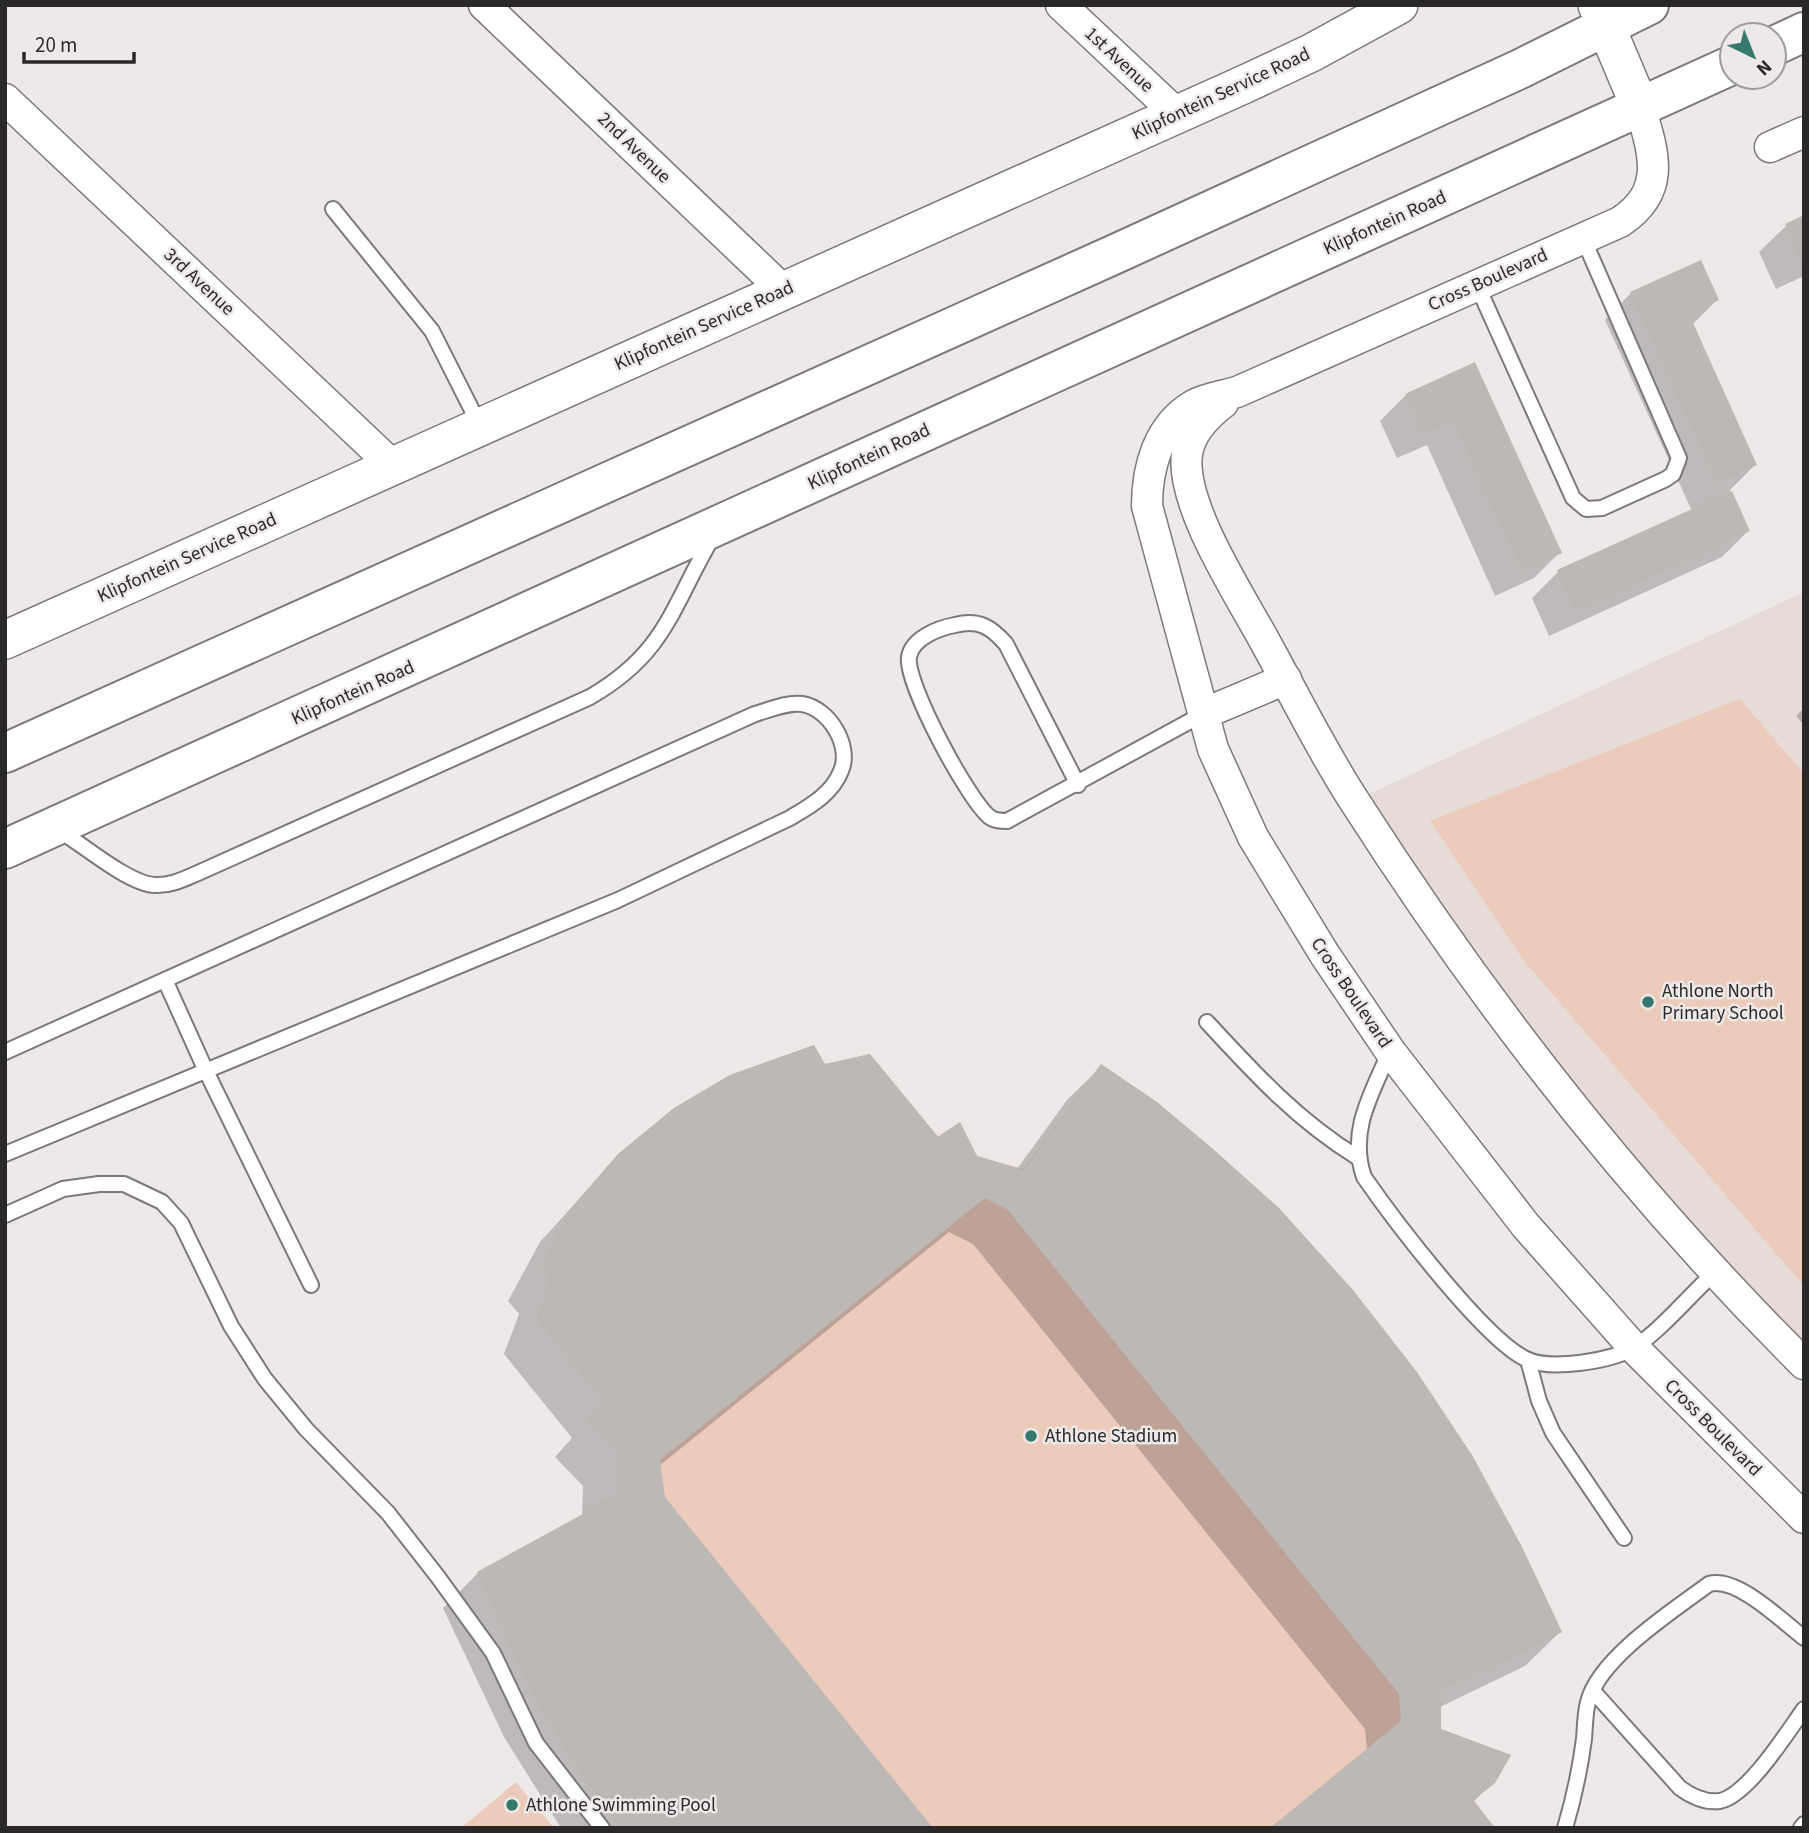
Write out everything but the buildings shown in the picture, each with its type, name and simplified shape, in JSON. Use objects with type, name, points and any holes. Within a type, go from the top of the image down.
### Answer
[{"type":"main road","points":[[5,753],[1113,255],[1601,16],[1649,5]]},
{"type":"main road","points":[[1788,39],[1804,32]]},
{"type":"main road","name":"Klipfontein Road","points":[[5,849],[718,528],[887,448],[1718,71]]},
{"type":"street","name":"2nd Avenue","points":[[484,5],[783,290]]},
{"type":"street","name":"1st Avenue","points":[[1061,5],[1177,114]]},
{"type":"street","name":"Klipfontein Service Road","points":[[5,640],[1311,53],[1399,5]]},
{"type":"street","points":[[1601,16],[1640,107]]},
{"type":"street","name":"3rd Avenue","points":[[5,99],[392,465]]},
{"type":"street","name":"Cross Boulevard","points":[[1640,107],[1654,155],[1649,193],[1637,211],[1583,238],[1237,392],[1195,405],[1178,418],[1154,454],[1147,479],[1147,506],[1213,749],[1253,837],[1325,956],[1390,1051],[1526,1226],[1634,1348],[1804,1518]]},
{"type":"street","points":[[1770,147],[1804,132]]},
{"type":"street","name":"Cross Boulevard","points":[[1237,392],[1206,416],[1193,434],[1186,455],[1190,488],[1198,514],[1229,576],[1354,801],[1537,1065],[1606,1151],[1804,1364]]},
{"type":"street","points":[[1203,714],[1286,679]]},
{"type":"lane","points":[[333,209],[432,331],[480,426]]},
{"type":"lane","points":[[1477,285],[1573,498],[1586,509],[1602,508],[1666,479],[1677,467],[1679,458],[1583,238]]},
{"type":"lane","points":[[54,827],[132,877],[152,886],[170,884],[435,767],[590,697],[620,680],[642,659],[663,631],[718,528]]},
{"type":"lane","points":[[1078,785],[1006,644],[994,630],[975,622],[953,625],[925,636],[915,646],[909,657],[912,683],[964,784],[993,819],[1007,821],[1078,785],[1203,714]]},
{"type":"lane","points":[[5,1052],[755,714],[802,704],[816,709],[831,723],[841,741],[844,758],[842,771],[831,788],[816,803],[790,818],[618,900],[5,1154]]},
{"type":"lane","points":[[165,980],[206,1071],[311,1285]]},
{"type":"lane","points":[[1207,1022],[1278,1099],[1323,1136],[1357,1157]]},
{"type":"lane","points":[[1390,1051],[1366,1107],[1358,1136],[1357,1157],[1364,1177],[1469,1307],[1515,1352],[1528,1360],[1565,1365],[1634,1348],[1716,1271]]},
{"type":"lane","points":[[5,1215],[62,1189],[99,1184],[124,1184],[162,1202],[181,1223],[231,1326],[265,1379],[306,1429],[388,1513],[438,1577],[493,1653],[536,1744],[602,1828]]},
{"type":"lane","points":[[1528,1360],[1553,1433],[1624,1538]]},
{"type":"lane","points":[[1565,1828],[1575,1797],[1588,1701],[1617,1659],[1671,1612],[1709,1584],[1718,1581],[1737,1588],[1804,1638]]},
{"type":"lane","points":[[1593,1691],[1680,1788],[1692,1797],[1711,1801],[1723,1800],[1743,1786],[1804,1709]]},
{"type":"shaded area","name":"Athlone North Primary School","points":[[1804,592],[1804,1364],[1606,1151],[1354,801]]},
{"type":"shaded area","name":"Athlone North Primary School","points":[[1740,699],[1804,774],[1804,1286],[1524,961],[1430,821]]},
{"type":"shaded area","name":"Athlone Stadium","points":[[814,1045],[825,1064],[870,1054],[938,1136],[960,1122],[977,1156],[1024,1169],[1101,1064],[1157,1102],[1279,1208],[1472,1455],[1522,1547],[1562,1632],[1441,1689],[1441,1729],[1511,1755],[1495,1783],[1474,1800],[1495,1828],[621,1828],[597,1797],[538,1702],[477,1572],[616,1496],[617,1451],[588,1421],[606,1402],[538,1319],[552,1279],[542,1265],[574,1205],[618,1154],[674,1108],[730,1075]]},
{"type":"shaded area","name":"Athlone Swimming Pool","points":[[516,1782],[554,1828],[461,1828]]},
{"type":"place","name":"Athlone North Primary School","points":[[1648,1002]]},
{"type":"place","name":"Athlone Stadium","points":[[1031,1436]]},
{"type":"place","name":"Athlone Swimming Pool","points":[[512,1805]]}]
